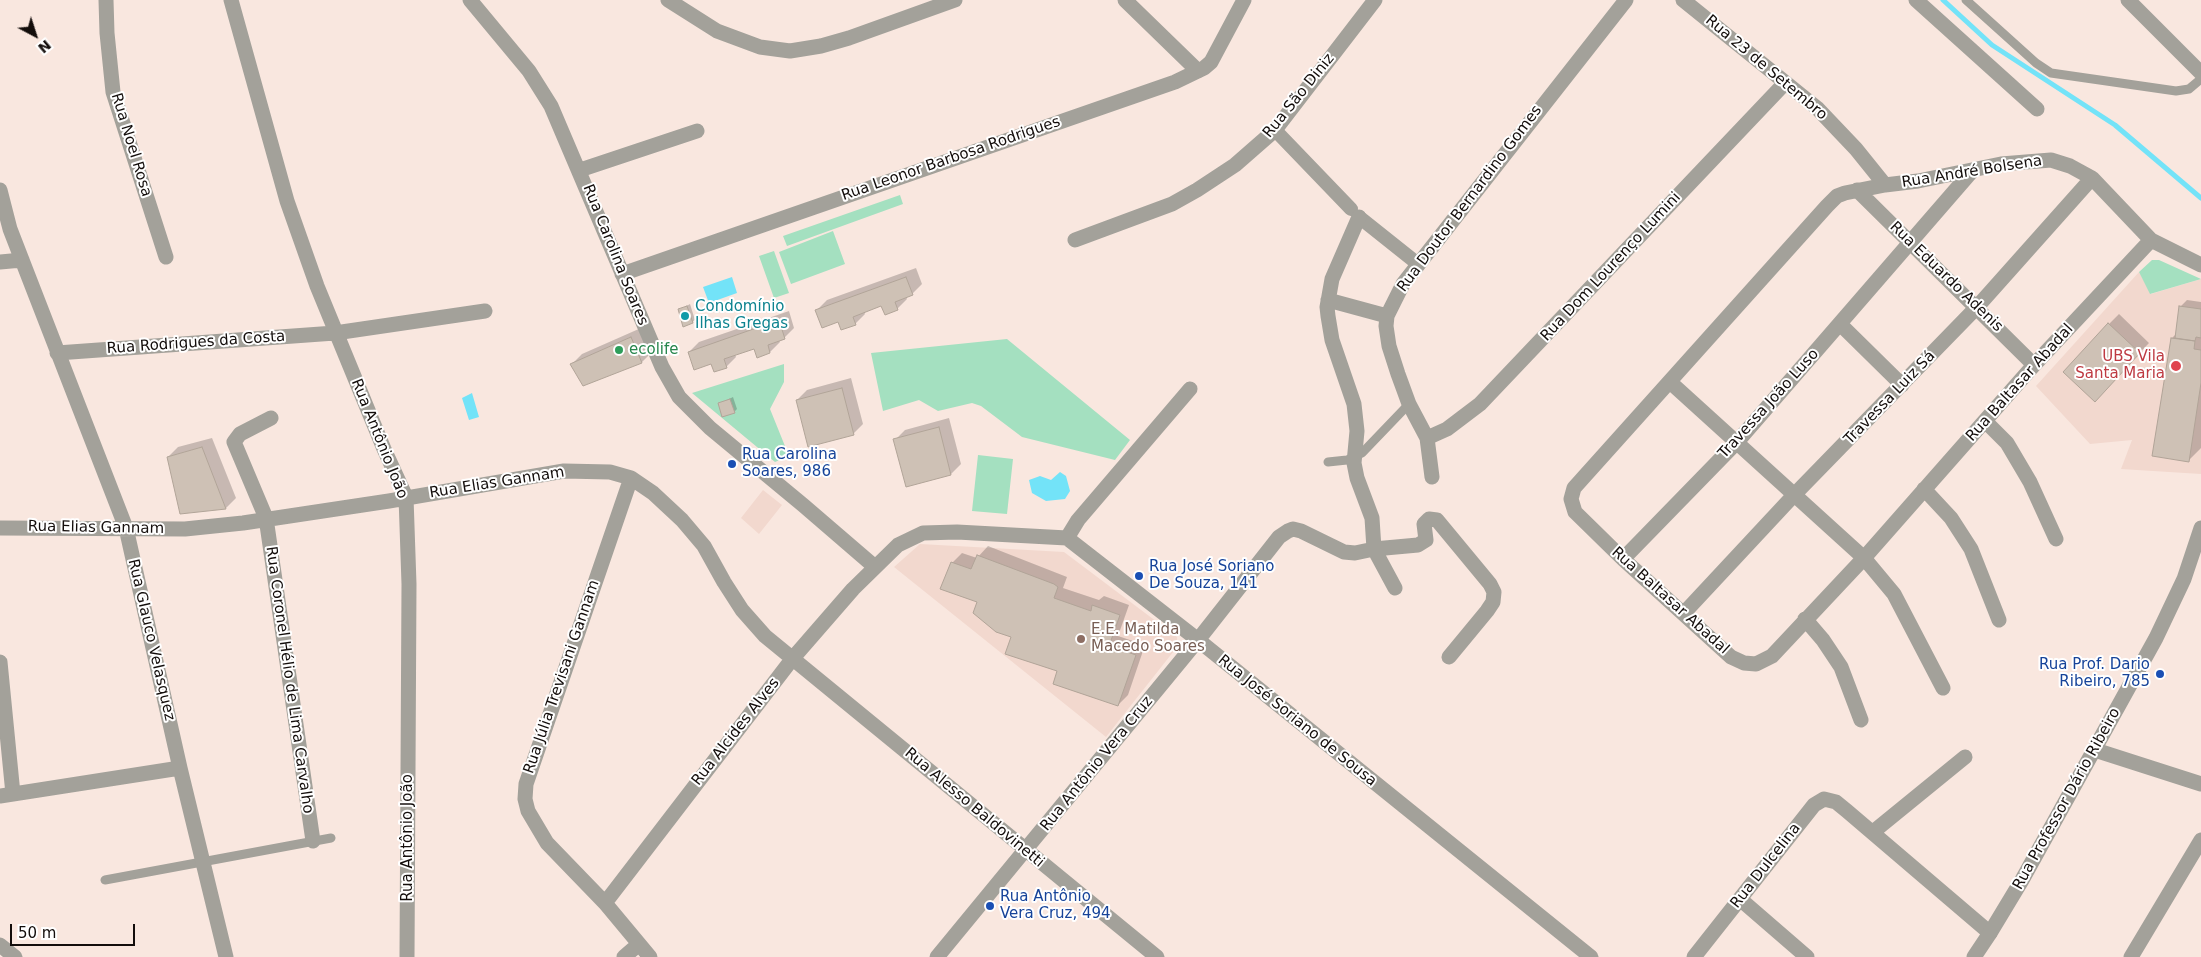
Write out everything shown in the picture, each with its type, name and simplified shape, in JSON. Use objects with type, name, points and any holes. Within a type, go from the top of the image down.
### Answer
[{"type":"street","name":"Rua Noel Rosa","points":[[106,0],[107,33],[113,92],[166,257]]},
{"type":"street","name":"Rua Antônio João","points":[[231,0],[287,201],[336,333],[406,497],[409,584],[407,957]]},
{"type":"street","name":"Rua Carolina Soares","points":[[470,0],[529,72],[552,106],[662,367],[679,397],[710,428],[874,567]]},
{"type":"street","points":[[668,0],[682,5],[717,31],[760,47],[790,51],[821,46],[848,38],[955,0]]},
{"type":"street","points":[[1125,0],[1198,71]]},
{"type":"street","name":"Rua Leonor Barbosa Rodrigues","points":[[622,274],[1175,82],[1198,71],[1211,62],[1244,0]]},
{"type":"street","name":"Rua São Diniz","points":[[1075,240],[1181,199],[1235,165],[1275,130],[1375,0]]},
{"type":"street","name":"Rua Doutor Bernardino Gomes","points":[[1432,477],[1427,438],[1408,404],[1389,346],[1386,326],[1387,316],[1403,284],[1418,264],[1626,0]]},
{"type":"street","name":"Rua 23 de Setembro","points":[[1683,0],[1817,108],[1885,184]]},
{"type":"street","points":[[1916,0],[2037,109]]},
{"type":"street","points":[[2128,0],[2201,73]]},
{"type":"street","name":"Rua Dom Lourenço Lumini","points":[[1427,438],[1447,429],[1480,404],[1786,83]]},
{"type":"street","points":[[1275,130],[1355,213],[1418,264]]},
{"type":"street","points":[[580,170],[696,131]]},
{"type":"street","name":"Rua André Bolsena","points":[[1885,184],[1918,181],[2001,164],[2051,160],[2070,166],[2092,178],[2151,240],[2201,265]]},
{"type":"street","name":"Travessa João Luso","points":[[1623,559],[1737,442],[1972,171]]},
{"type":"street","name":"Travessa Luiz Sá","points":[[1684,613],[1794,495],[1977,307],[2092,178]]},
{"type":"street","name":"Rua Baltasar Abadal","points":[[1885,184],[1837,196],[1826,206],[1574,488],[1571,499],[1575,512],[1623,559],[1731,657],[1744,664],[1756,664],[1772,656],[1804,619],[1864,558],[2034,365],[2151,240]]},
{"type":"street","name":"Rua Glauco Velasquez","points":[[0,190],[10,229],[56,354],[126,528],[180,768],[226,957]]},
{"type":"street","name":"Rua Eduardo Adenis","points":[[1857,190],[2034,365]]},
{"type":"street","points":[[1355,213],[1332,279],[1328,300],[1328,316],[1332,340],[1348,382],[1357,419],[1354,456],[1357,478],[1372,518],[1374,549],[1395,588]]},
{"type":"street","points":[[0,262],[22,260]]},
{"type":"street","points":[[1328,300],[1387,316]]},
{"type":"street","name":"Rua Rodrigues da Costa","points":[[56,354],[336,333],[484,311]]},
{"type":"street","points":[[1840,324],[1902,385]]},
{"type":"street","points":[[1670,382],[1864,558],[1894,594],[1943,688]]},
{"type":"street","points":[[874,567],[898,545],[923,533],[957,532],[1067,538],[1078,520],[1190,389]]},
{"type":"street","name":"Rua Coronel Hélio de Lima Carvalho","points":[[271,418],[240,434],[234,442],[266,518],[313,841]]},
{"type":"street","points":[[1985,421],[2007,442],[2030,482],[2056,539]]},
{"type":"street","name":"Rua Elias Gannam","points":[[0,528],[185,529],[243,523],[564,471],[610,472],[631,478],[653,493],[682,520],[704,546],[742,610],[765,636],[793,658]]},
{"type":"street","name":"Rua Júlia Trevisani Gannam","points":[[631,478],[526,784],[526,799],[528,810],[547,843],[605,903],[650,957]]},
{"type":"street","points":[[1924,489],[1951,518],[1971,549],[2000,620]]},
{"type":"street","points":[[1374,549],[1424,543],[1427,536],[1424,524],[1430,519],[1435,519],[1490,584],[1494,592],[1490,606],[1449,657]]},
{"type":"street","name":"Rua Professor Dário Ribeiro","points":[[1974,957],[1990,933],[2095,750],[2156,638],[2184,580],[2201,528]]},
{"type":"street","name":"Rua Antônio Vera Cruz","points":[[937,957],[1198,640],[1279,537],[1293,529],[1344,552],[1355,553],[1374,549]]},
{"type":"street","name":"Rua José Soriano de Sousa","points":[[1067,538],[1198,640],[1591,957]]},
{"type":"street","name":"Rua Alcides Alves","points":[[605,903],[793,658],[874,567]]},
{"type":"street","points":[[1804,619],[1823,640],[1841,667],[1861,720]]},
{"type":"street","name":"Rua Alesso Baldovinetti","points":[[793,658],[1157,957]]},
{"type":"street","points":[[0,662],[6,795],[180,768]]},
{"type":"street","points":[[2095,750],[2201,784]]},
{"type":"street","points":[[1965,757],[1873,832],[1990,933]]},
{"type":"street","name":"Rua Dulcelina","points":[[1694,957],[1814,805],[1824,799],[1836,802],[1873,832]]},
{"type":"street","points":[[2131,957],[2201,840]]},
{"type":"street","points":[[1740,899],[1807,957]]},
{"type":"street","points":[[0,944],[15,957]]},
{"type":"street","points":[[624,957],[639,944]]},
{"type":"lane","points":[[1966,0],[2036,63],[2051,73],[2176,91],[2189,89],[2201,79]]},
{"type":"lane","points":[[1328,462],[1347,460],[1362,453],[1408,404]]},
{"type":"lane","points":[[105,880],[331,838]]},
{"type":"shaded area","points":[[2139,272],[2151,294],[2201,279],[2201,474],[2121,469],[2132,440],[2090,444],[2036,386]]},
{"type":"shaded area","points":[[763,490],[782,505],[759,534],[741,518]]},
{"type":"shaded area","name":"E.E. Matilda Macedo Soares","points":[[920,544],[1064,552],[1177,637],[1177,647],[1106,737],[894,567]]},
{"type":"green space","points":[[900,195],[903,204],[787,246],[783,236]]},
{"type":"green space","points":[[833,231],[845,264],[791,284],[779,252]]},
{"type":"green space","points":[[774,251],[789,293],[774,298],[759,256]]},
{"type":"green space","points":[[2152,260],[2159,260],[2201,279],[2150,294],[2139,272]]},
{"type":"green space","points":[[1007,339],[1130,440],[1115,460],[1022,437],[981,406],[972,403],[938,411],[919,400],[883,411],[871,353]]},
{"type":"green space","points":[[784,364],[784,382],[770,409],[789,456],[775,462],[692,393]]},
{"type":"green space","points":[[978,455],[1013,459],[1007,514],[972,511]]},
{"type":"water","points":[[732,277],[737,293],[709,303],[703,287]]},
{"type":"water","points":[[472,393],[479,417],[469,420],[462,398]]},
{"type":"water","points":[[1060,472],[1066,476],[1070,491],[1065,499],[1046,501],[1032,493],[1029,480],[1040,476],[1051,480]]},
{"type":"building","points":[[906,277],[913,295],[895,302],[898,310],[885,315],[881,306],[853,317],[856,325],[841,330],[838,322],[822,328],[815,310]]},
{"type":"building","name":"Condomínio Ilhas Gregas","points":[[687,306],[693,323],[683,327],[678,309]]},
{"type":"building","points":[[2179,306],[2201,309],[2201,338],[2196,337],[2195,341],[2175,338]]},
{"type":"building","points":[[779,320],[785,339],[768,345],[770,353],[757,358],[754,349],[724,359],[727,368],[714,372],[711,364],[694,370],[688,352]]},
{"type":"building","points":[[2108,323],[2140,353],[2095,402],[2063,372]]},
{"type":"building","name":"ecolife","points":[[631,337],[642,363],[583,386],[570,364]]},
{"type":"building","points":[[2171,338],[2195,341],[2194,349],[2201,350],[2201,383],[2189,462],[2152,456]]},
{"type":"building","points":[[842,388],[854,435],[808,447],[796,400]]},
{"type":"building","points":[[730,399],[735,413],[722,417],[718,403]]},
{"type":"building","points":[[939,427],[951,475],[906,487],[893,439]]},
{"type":"building","points":[[202,447],[226,509],[180,514],[167,457]]},
{"type":"building","points":[[977,555],[1054,584],[1058,587],[1054,598],[1091,611],[1092,605],[1120,615],[1109,646],[1136,655],[1118,706],[1053,684],[1057,671],[1005,654],[1011,637],[996,632],[973,613],[977,602],[940,589],[951,562],[971,569]]},
{"type":"waterway","points":[[1943,0],[1992,45],[2115,125],[2201,198]]},
{"type":"place","name":"Condomínio Ilhas Gregas","points":[[685,316]]},
{"type":"place","name":"ecolife","points":[[619,350]]},
{"type":"place","name":"UBS Vila Santa Maria","points":[[2176,366]]},
{"type":"place","name":"Rua Carolina Soares, 986","points":[[732,464]]},
{"type":"place","name":"Rua José Soriano De Souza, 141","points":[[1139,576]]},
{"type":"place","name":"E.E. Matilda Macedo Soares","points":[[1081,639]]},
{"type":"place","name":"Rua Prof. Dario Ribeiro, 785","points":[[2160,674]]},
{"type":"place","name":"Rua Antônio Vera Cruz, 494","points":[[990,906]]}]
